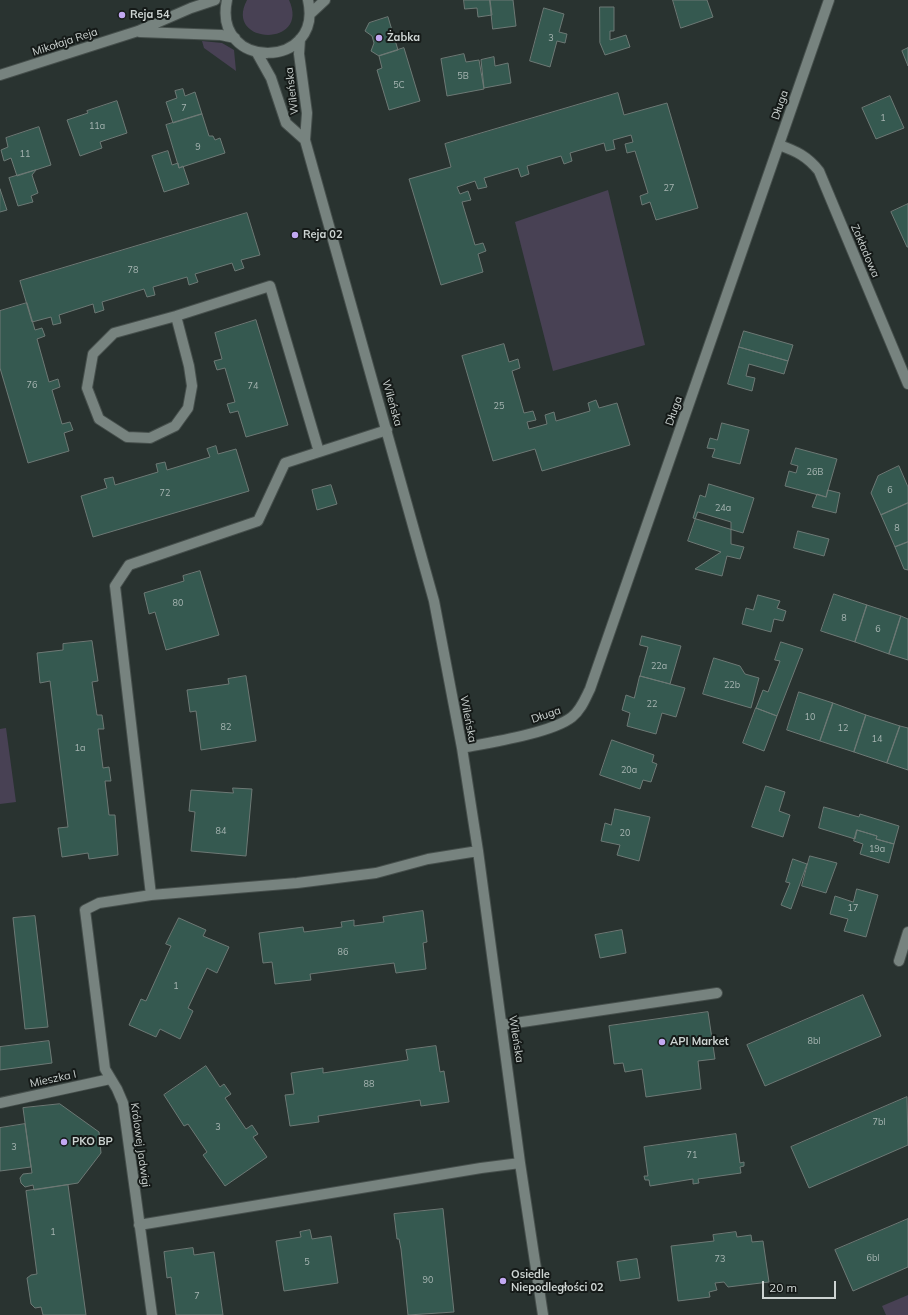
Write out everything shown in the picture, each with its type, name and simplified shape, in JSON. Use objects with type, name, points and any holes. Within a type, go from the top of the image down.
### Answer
[{"type":"street","name":"Mikołaja Reja","points":[[0,75],[138,31],[191,8],[215,0]]},
{"type":"street","points":[[227,0],[226,20],[235,38],[245,47],[257,53],[271,54],[284,51],[300,39],[307,27],[310,14],[308,0]]},
{"type":"street","points":[[310,14],[325,0]]},
{"type":"street","name":"Długa","points":[[462,748],[503,740],[556,726],[572,718],[582,707],[593,681],[829,0]]},
{"type":"street","name":"Mikołaja Reja","points":[[138,31],[221,35],[235,38]]},
{"type":"street","name":"Wileńska","points":[[300,39],[299,54],[308,113],[305,140],[434,601],[462,748],[478,851],[520,1163],[543,1315]]},
{"type":"street","name":"Wileńska","points":[[257,53],[271,78],[286,123],[305,140]]},
{"type":"street","name":"Zakładowa","points":[[779,145],[797,151],[809,159],[819,171],[908,384]]},
{"type":"street","points":[[176,316],[189,366],[192,386],[188,408],[175,426],[150,438],[127,437],[99,420],[87,388],[93,354],[114,333],[176,316],[270,286],[319,452]]},
{"type":"street","points":[[387,430],[285,463],[258,521],[129,565],[115,586],[150,895],[296,883],[376,873],[428,859],[478,851]]},
{"type":"street","name":"Królowej Jadwigi","points":[[150,895],[98,903],[85,910],[105,1068],[110,1079],[118,1089],[123,1102],[152,1315]]},
{"type":"street","points":[[900,961],[908,932]]},
{"type":"street","points":[[502,1025],[717,993]]},
{"type":"street","name":"Mieszka I","points":[[0,1103],[110,1079]]},
{"type":"street","points":[[139,1225],[481,1168],[520,1163]]},
{"type":"shaded area","points":[[247,0],[289,0],[293,16],[288,27],[279,33],[267,35],[256,32],[247,26],[243,15]]},
{"type":"shaded area","points":[[202,41],[222,43],[234,50],[236,71],[204,48]]},
{"type":"shaded area","points":[[608,190],[645,345],[553,371],[515,222]]},
{"type":"shaded area","points":[[6,728],[16,802],[0,804],[0,729]]},
{"type":"shaded area","points":[[908,1295],[908,1315],[886,1315],[882,1306]]},
{"type":"building","points":[[464,0],[490,0],[492,15],[478,17],[477,8],[465,9]]},
{"type":"building","points":[[490,0],[513,0],[516,26],[493,29]]},
{"type":"building","points":[[673,0],[707,0],[713,17],[681,28]]},
{"type":"building","points":[[600,7],[614,7],[614,31],[610,31],[610,40],[626,35],[630,47],[605,55],[600,43]]},
{"type":"building","points":[[544,8],[564,14],[559,32],[567,34],[565,43],[557,41],[550,67],[530,61]]},
{"type":"building","points":[[388,17],[398,50],[379,56],[371,51],[374,43],[372,36],[365,31],[369,23]]},
{"type":"building","points":[[404,48],[420,101],[389,110],[377,70],[382,68],[379,56]]},
{"type":"building","points":[[908,48],[908,66],[902,51]]},
{"type":"building","points":[[464,54],[466,62],[479,60],[484,89],[447,96],[441,59]]},
{"type":"building","points":[[494,57],[495,66],[508,63],[511,83],[484,88],[481,60]]},
{"type":"building","points":[[183,89],[185,96],[195,92],[202,114],[173,123],[166,102],[177,98],[175,91]]},
{"type":"building","points":[[618,93],[624,115],[667,103],[698,208],[656,220],[650,202],[642,205],[640,196],[648,193],[635,151],[627,153],[625,144],[633,142],[631,135],[613,140],[615,149],[606,151],[604,143],[570,153],[572,161],[564,164],[561,156],[527,166],[529,174],[521,177],[518,168],[484,178],[487,187],[478,189],[475,181],[457,187],[460,194],[468,191],[471,200],[462,202],[475,245],[483,243],[486,251],[478,254],[483,272],[441,285],[409,179],[451,167],[445,144]]},
{"type":"building","points":[[890,96],[904,128],[876,139],[862,108]]},
{"type":"building","points":[[117,101],[127,133],[100,142],[102,148],[80,156],[67,120],[88,113],[87,111]]},
{"type":"building","points":[[202,114],[209,136],[213,136],[215,140],[220,138],[225,153],[179,168],[166,125]]},
{"type":"building","points":[[39,127],[51,165],[17,176],[11,158],[4,161],[1,150],[8,147],[6,138]]},
{"type":"building","points":[[168,151],[172,165],[178,163],[179,168],[183,166],[189,184],[164,192],[152,156]]},
{"type":"building","points":[[36,170],[32,175],[38,193],[31,196],[33,202],[18,206],[9,178]]},
{"type":"building","points":[[0,189],[7,210],[0,212]]},
{"type":"building","points":[[908,204],[908,247],[907,247],[891,212]]},
{"type":"building","points":[[247,213],[260,255],[241,260],[244,268],[235,271],[232,263],[195,274],[198,282],[189,285],[187,277],[153,287],[155,295],[147,297],[144,289],[102,302],[104,310],[95,313],[93,304],[59,315],[61,323],[53,325],[51,317],[32,322],[20,281]]},
{"type":"building","points":[[27,303],[35,330],[42,328],[45,336],[37,339],[49,382],[58,379],[60,387],[52,390],[62,424],[70,422],[73,430],[64,433],[69,451],[28,463],[0,368],[0,311]]},
{"type":"building","points":[[256,320],[288,425],[246,437],[238,411],[230,413],[227,404],[235,402],[225,368],[217,370],[214,361],[222,359],[215,333]]},
{"type":"building","points":[[744,331],[793,345],[788,361],[739,347]]},
{"type":"building","points":[[504,344],[509,362],[518,359],[520,368],[512,371],[524,413],[533,411],[536,420],[527,422],[529,429],[547,424],[545,415],[554,412],[556,421],[590,411],[588,403],[596,400],[599,408],[617,403],[630,445],[542,471],[535,449],[493,461],[462,356]]},
{"type":"building","points":[[739,347],[788,361],[784,374],[749,364],[746,376],[755,378],[752,391],[728,384]]},
{"type":"building","points":[[722,423],[749,430],[740,464],[712,457],[715,449],[707,448],[710,438],[717,440]]},
{"type":"building","points":[[216,446],[218,454],[236,449],[249,491],[93,537],[81,496],[107,488],[104,479],[113,477],[115,485],[158,472],[156,464],[165,462],[167,470],[210,457],[207,449]]},
{"type":"building","points":[[796,448],[837,459],[826,497],[785,486],[789,471],[796,473],[798,466],[791,464]]},
{"type":"building","points":[[899,466],[908,487],[908,503],[881,515],[871,493],[878,476]]},
{"type":"building","points":[[709,484],[754,498],[743,533],[693,518],[700,495],[705,497]]},
{"type":"building","points":[[331,485],[337,504],[317,510],[312,490]]},
{"type":"building","points":[[828,490],[840,493],[836,513],[812,507],[817,494],[826,497]]},
{"type":"building","points":[[908,503],[908,542],[895,547],[881,515]]},
{"type":"building","points":[[698,512],[731,522],[731,544],[744,547],[740,559],[727,556],[722,576],[695,569],[721,552],[688,541]]},
{"type":"building","points":[[798,531],[829,539],[824,556],[794,548]]},
{"type":"building","points":[[908,542],[908,570],[904,569],[895,547]]},
{"type":"building","points":[[200,571],[219,635],[166,650],[155,612],[149,614],[144,593],[184,581],[183,576]]},
{"type":"building","points":[[834,594],[867,605],[855,642],[821,631]]},
{"type":"building","points":[[758,595],[780,601],[777,608],[786,611],[783,621],[774,619],[771,632],[742,624],[746,608],[753,610]]},
{"type":"building","points":[[867,605],[901,616],[889,654],[855,642]]},
{"type":"building","points":[[901,616],[908,619],[908,660],[889,654]]},
{"type":"building","points":[[642,636],[681,646],[670,684],[640,676],[648,647],[640,645]]},
{"type":"building","points":[[92,641],[98,681],[92,682],[97,715],[102,715],[104,729],[98,729],[103,768],[109,767],[111,781],[105,781],[109,815],[115,815],[118,855],[89,859],[88,853],[62,857],[58,828],[68,827],[50,681],[40,683],[37,653],[63,650],[63,644]]},
{"type":"building","points":[[781,642],[803,649],[777,716],[756,708],[763,690],[768,692],[780,661],[775,660]]},
{"type":"building","points":[[714,658],[740,666],[745,674],[759,678],[751,708],[703,694]]},
{"type":"building","points":[[246,676],[256,741],[201,750],[196,711],[190,712],[187,690],[229,684],[228,679]]},
{"type":"building","points":[[640,676],[685,688],[676,717],[662,713],[656,734],[627,726],[630,713],[622,710],[626,695],[634,698]]},
{"type":"building","points":[[799,692],[833,703],[820,741],[787,730]]},
{"type":"building","points":[[833,703],[866,715],[854,752],[820,741]]},
{"type":"building","points":[[756,708],[777,716],[764,751],[743,743]]},
{"type":"building","points":[[866,715],[900,726],[887,763],[854,752]]},
{"type":"building","points":[[900,726],[908,728],[908,770],[887,763]]},
{"type":"building","points":[[612,740],[654,755],[652,762],[657,764],[651,782],[643,780],[640,789],[600,775]]},
{"type":"building","points":[[766,786],[785,792],[779,811],[790,815],[783,837],[752,827]]},
{"type":"building","points":[[233,788],[252,789],[246,856],[191,851],[195,812],[189,811],[191,790],[233,793]]},
{"type":"building","points":[[824,807],[859,817],[860,814],[899,826],[894,844],[876,839],[877,836],[857,830],[855,839],[819,828]]},
{"type":"building","points":[[615,809],[650,817],[639,861],[617,855],[620,845],[601,841],[605,823],[611,825]]},
{"type":"building","points":[[857,830],[877,836],[876,839],[894,844],[889,863],[860,854],[863,844],[854,841]]},
{"type":"building","points":[[810,856],[837,863],[826,893],[802,886]]},
{"type":"building","points":[[793,859],[807,864],[791,909],[781,905],[790,883],[786,882]]},
{"type":"building","points":[[857,889],[878,895],[866,937],[844,931],[848,919],[830,914],[835,896],[853,902]]},
{"type":"building","points":[[423,911],[427,942],[423,943],[426,969],[396,973],[394,963],[310,974],[311,980],[275,984],[272,962],[263,963],[259,933],[303,927],[304,932],[342,927],[341,922],[354,920],[354,926],[384,922],[383,917]]},
{"type":"building","points":[[35,916],[48,1027],[25,1029],[13,918]]},
{"type":"building","points":[[179,918],[206,930],[203,936],[229,947],[217,973],[207,968],[188,1008],[193,1011],[180,1039],[160,1029],[156,1037],[129,1025],[141,999],[146,1001],[171,946],[166,944]]},
{"type":"building","points":[[622,930],[626,953],[600,958],[595,935]]},
{"type":"building","points":[[863,995],[881,1036],[765,1086],[747,1045]]},
{"type":"building","name":"API Market","points":[[708,1012],[715,1059],[698,1061],[701,1089],[646,1097],[642,1069],[625,1072],[623,1063],[614,1064],[609,1026]]},
{"type":"building","points":[[49,1041],[52,1063],[0,1070],[0,1047]]},
{"type":"building","points":[[436,1046],[440,1072],[444,1071],[449,1102],[421,1106],[420,1100],[318,1116],[319,1122],[290,1126],[285,1095],[294,1094],[291,1073],[323,1068],[323,1073],[408,1060],[406,1050]]},
{"type":"building","points":[[206,1066],[220,1087],[224,1084],[231,1094],[225,1098],[246,1129],[252,1125],[258,1134],[253,1137],[267,1157],[225,1186],[203,1155],[207,1152],[188,1124],[184,1126],[164,1095]]},
{"type":"building","points":[[907,1097],[908,1145],[809,1188],[791,1147]]},
{"type":"building","name":"PKO BP","points":[[60,1104],[99,1132],[101,1153],[78,1183],[34,1190],[33,1185],[25,1187],[21,1183],[20,1178],[23,1174],[32,1173],[23,1108]]},
{"type":"building","points":[[25,1124],[31,1167],[0,1171],[0,1128]]},
{"type":"building","points":[[736,1134],[740,1163],[744,1162],[744,1166],[740,1167],[741,1173],[698,1179],[699,1183],[693,1184],[693,1179],[650,1186],[649,1180],[645,1180],[644,1176],[648,1176],[644,1147]]},
{"type":"building","points":[[68,1185],[86,1315],[43,1315],[41,1307],[35,1308],[31,1304],[27,1278],[31,1275],[37,1274],[26,1191]]},
{"type":"building","points":[[443,1209],[454,1312],[408,1315],[401,1249],[399,1239],[397,1239],[394,1214]]},
{"type":"building","points":[[908,1219],[908,1267],[853,1291],[835,1250]]},
{"type":"building","points":[[310,1230],[312,1239],[331,1236],[338,1283],[284,1291],[276,1241],[301,1237],[300,1232]]},
{"type":"building","points":[[736,1232],[737,1237],[751,1235],[752,1242],[763,1241],[769,1282],[728,1287],[724,1282],[715,1283],[717,1290],[709,1292],[710,1297],[678,1301],[671,1246],[714,1241],[713,1235]]},
{"type":"building","points":[[193,1248],[194,1255],[214,1252],[223,1315],[176,1315],[171,1277],[167,1278],[164,1252]]},
{"type":"building","points":[[637,1259],[640,1278],[620,1281],[617,1262]]},
{"type":"place","name":"Reja 54","points":[[122,15]]},
{"type":"place","name":"Żabka","points":[[379,38]]},
{"type":"place","name":"Reja 02","points":[[295,235]]},
{"type":"place","name":"API Market","points":[[662,1042]]},
{"type":"place","name":"PKO BP","points":[[64,1142]]},
{"type":"place","name":"Osiedle Niepodległości 02","points":[[503,1281]]}]
